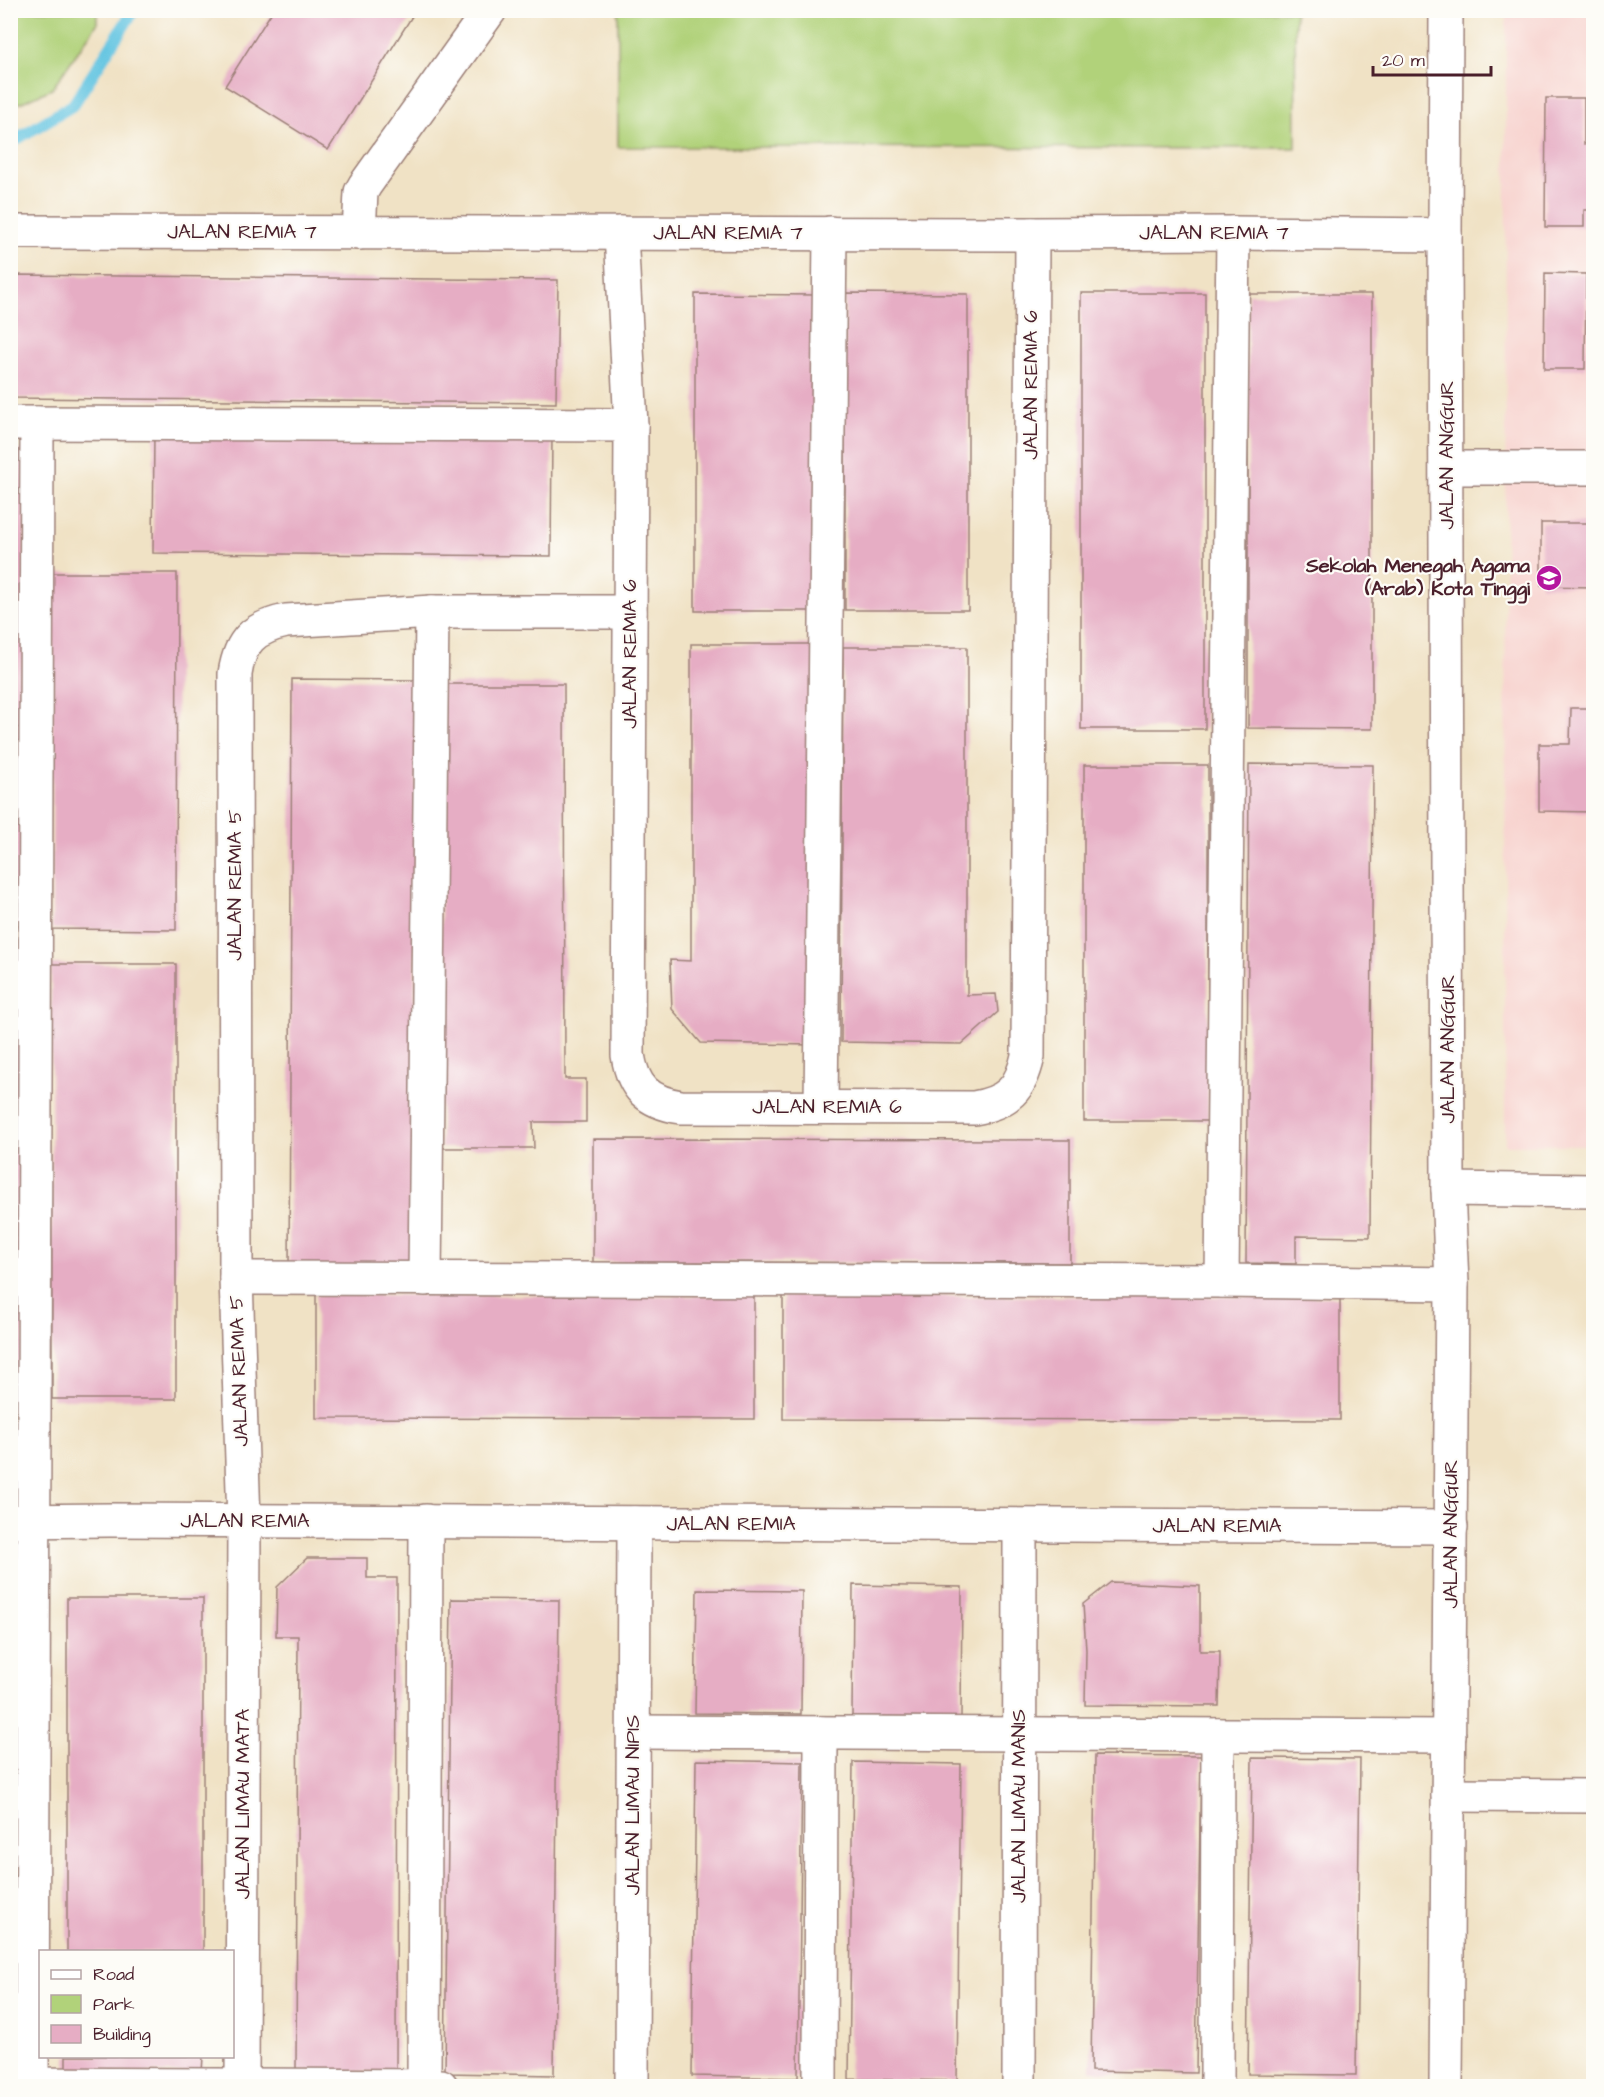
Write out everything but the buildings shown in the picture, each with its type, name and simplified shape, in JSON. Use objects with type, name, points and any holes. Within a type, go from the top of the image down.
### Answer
[{"type":"street","points":[[359,232],[361,192],[365,184],[490,10]]},
{"type":"street","name":"JALAN ANGGUR","points":[[1446,10],[1448,1189],[1452,1284],[1446,2086]]},
{"type":"street","name":"JALAN REMIA 7","points":[[10,232],[1032,234],[1233,232],[1445,235]]},
{"type":"street","points":[[1222,1281],[1233,232]]},
{"type":"street","name":"JALAN REMIA 6","points":[[621,233],[631,425],[628,1055],[630,1071],[638,1086],[650,1097],[664,1105],[681,1107],[974,1108],[991,1105],[1005,1098],[1017,1086],[1028,1056],[1032,234]]},
{"type":"street","points":[[821,1107],[830,233]]},
{"type":"street","points":[[441,2086],[25,2085],[22,1521],[24,423],[631,425]]},
{"type":"street","points":[[1447,468],[1593,468]]},
{"type":"street","points":[[425,1279],[432,612]]},
{"type":"street","name":"JALAN REMIA 5","points":[[244,1521],[236,1278],[235,674],[237,658],[244,643],[255,632],[270,624],[286,621],[432,612],[630,612]]},
{"type":"street","points":[[1448,1189],[1593,1191]]},
{"type":"street","points":[[236,1278],[1222,1281],[1452,1284]]},
{"type":"street","name":"JALAN REMIA","points":[[22,1521],[1451,1527]]},
{"type":"street","name":"JALAN LIMAU MATA","points":[[242,2086],[244,1521]]},
{"type":"street","points":[[424,2086],[426,1521]]},
{"type":"street","name":"JALAN LIMAU NIPIS","points":[[632,2086],[634,1523]]},
{"type":"street","name":"JALAN LIMAU MANIS","points":[[1018,2086],[1020,1526]]},
{"type":"street","points":[[633,1732],[1449,1736]]},
{"type":"street","points":[[820,2086],[821,1733]]},
{"type":"street","points":[[1217,2086],[1218,1735]]},
{"type":"street","points":[[1448,1795],[1593,1796]]},
{"type":"shaded area","name":"Sekolah Menegah Agama (Arab) Kota Tinggi","points":[[1506,11],[1593,11],[1593,1145],[1505,1145]]},
{"type":"green space","points":[[11,10],[97,11],[97,24],[52,89],[20,103],[11,103]]},
{"type":"green space","points":[[618,11],[1295,11],[1296,148],[618,147]]},
{"type":"waterway","points":[[10,143],[73,105],[134,10]]},
{"type":"place","name":"Sekolah Menegah Agama (Arab) Kota Tinggi","points":[[1549,578]]}]
